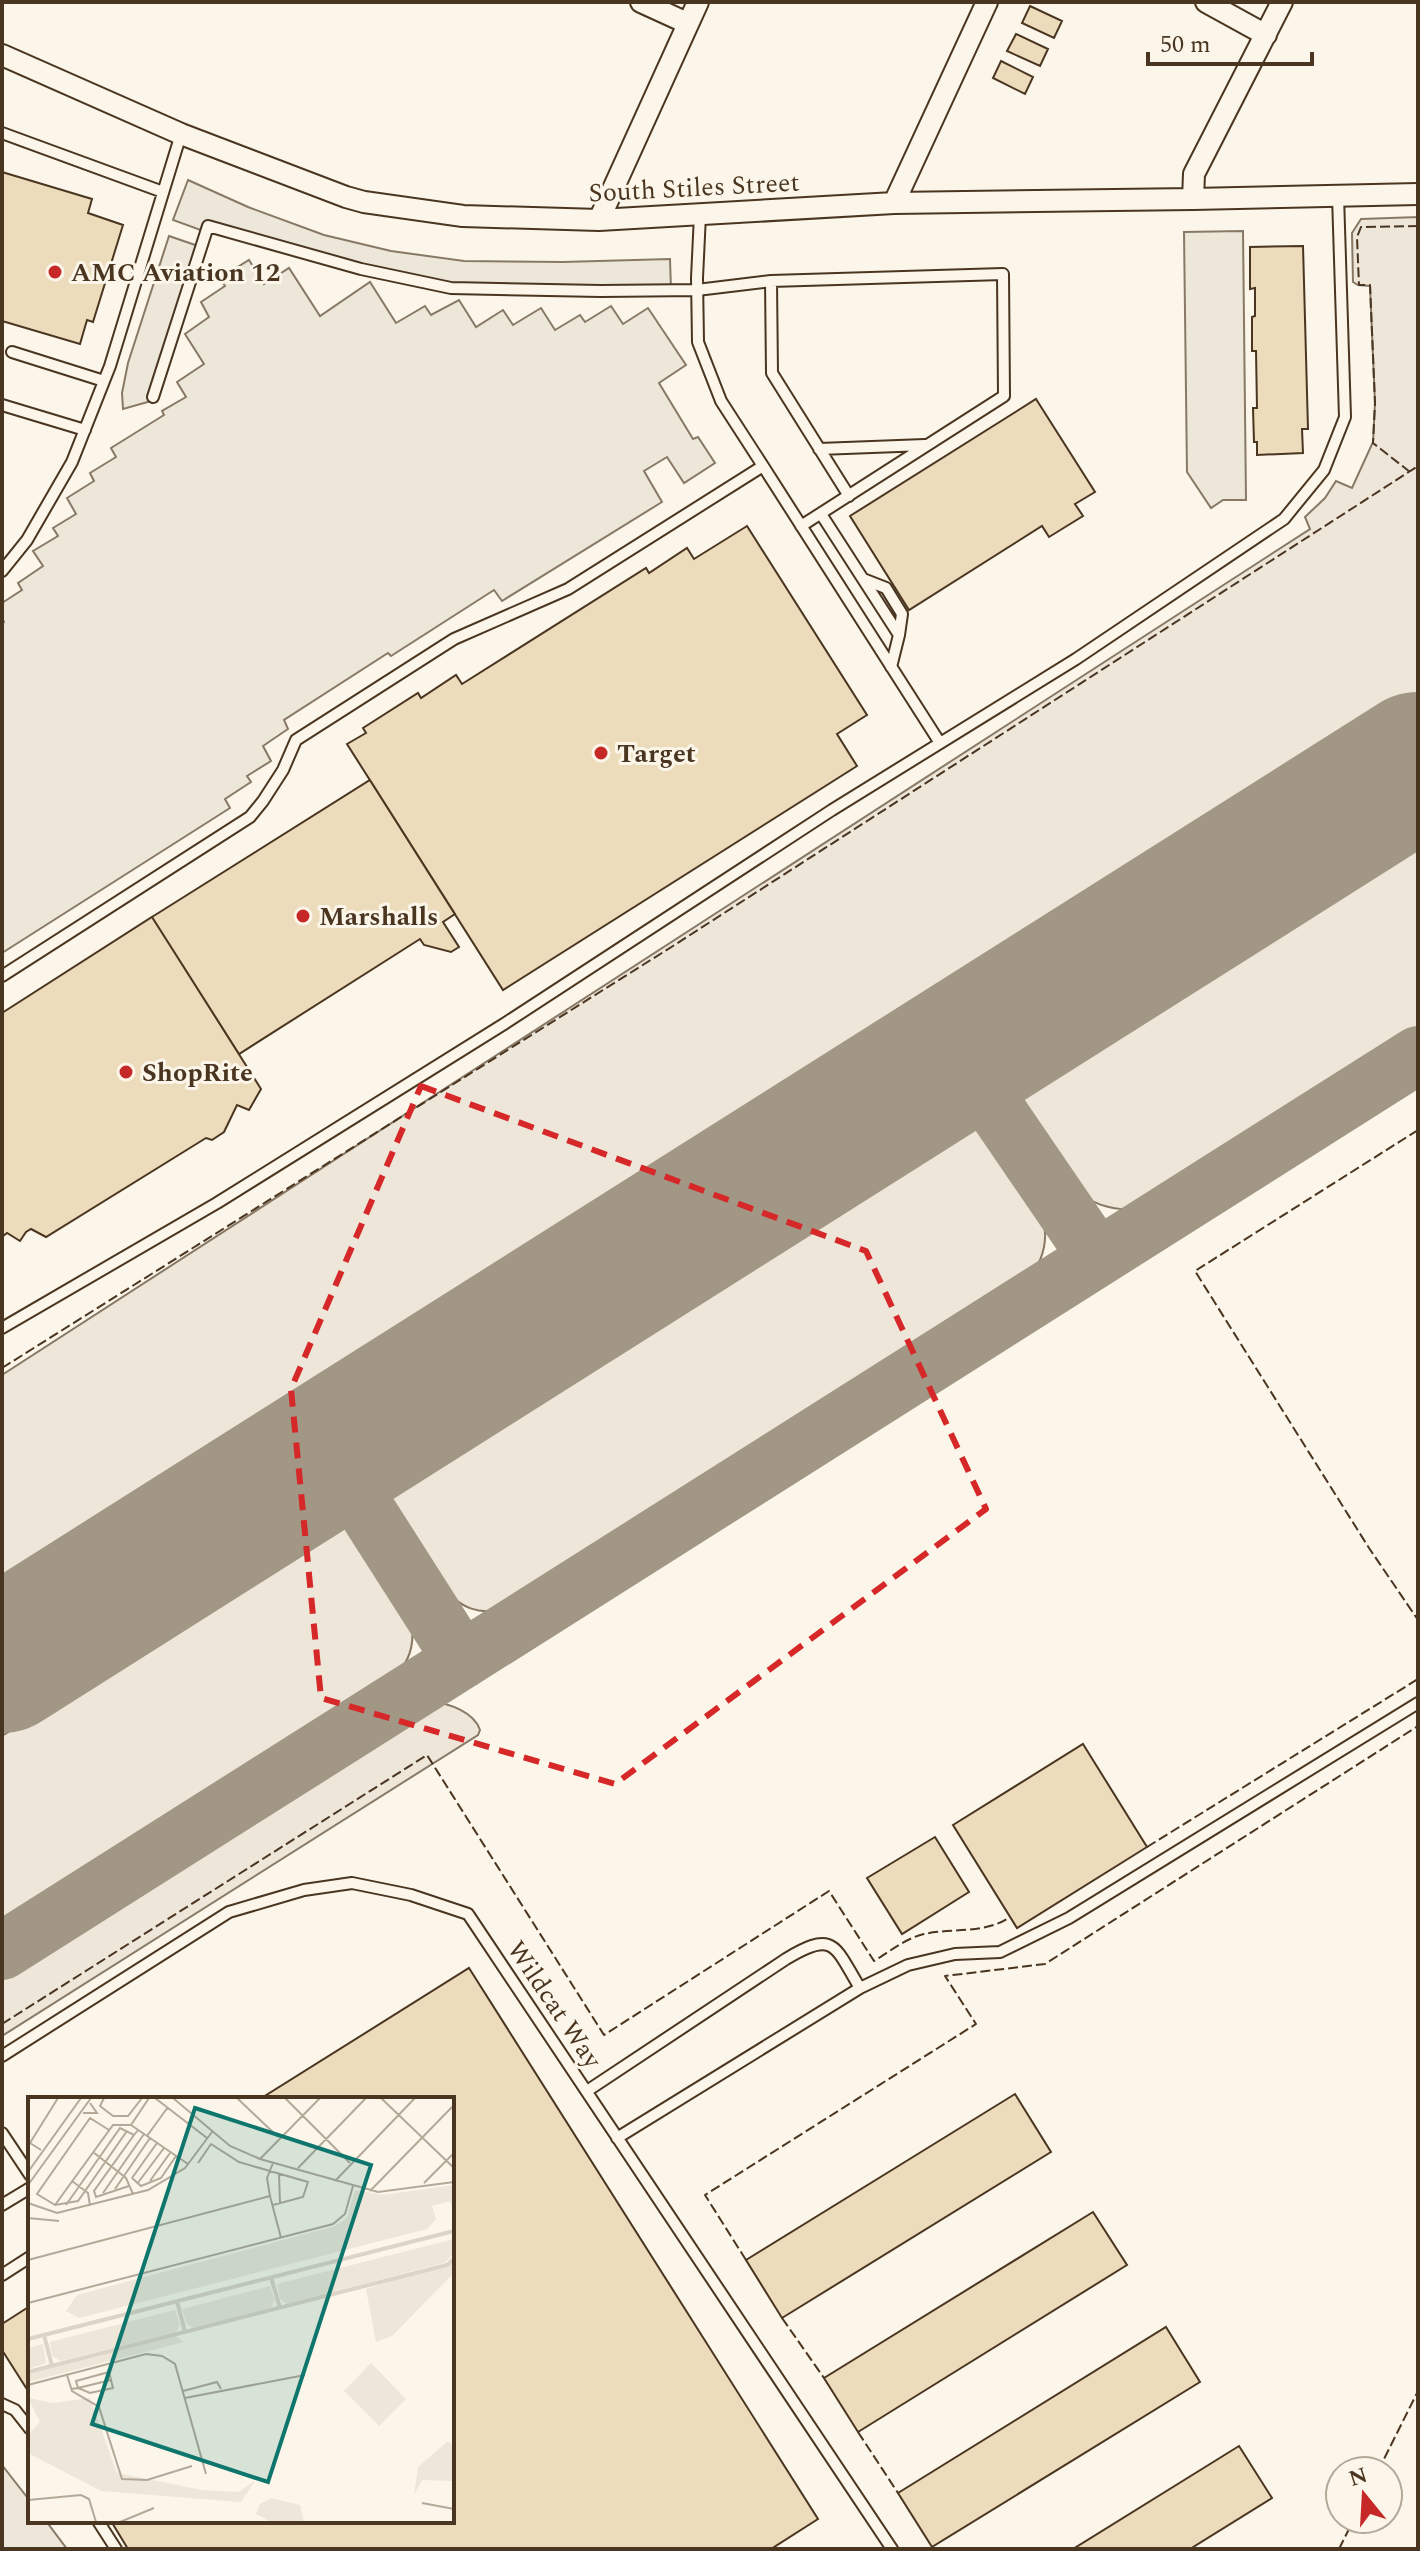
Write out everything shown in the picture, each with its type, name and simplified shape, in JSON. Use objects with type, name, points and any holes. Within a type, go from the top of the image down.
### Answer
[{"type":"street","points":[[641,2],[687,23]]},
{"type":"street","points":[[599,220],[698,2]]},
{"type":"street","points":[[894,203],[987,2]]},
{"type":"street","points":[[1206,2],[1266,35]]},
{"type":"street","points":[[1193,199],[1194,174],[1282,2]]},
{"type":"street","name":"South Stiles Street","points":[[2,55],[181,134],[364,202],[463,216],[599,220],[894,203],[1418,194]]},
{"type":"lane","points":[[2,133],[163,192]]},
{"type":"lane","points":[[2,571],[27,540],[72,462],[104,381],[181,134]]},
{"type":"lane","points":[[2,1328],[217,1203],[491,1032],[832,810],[1076,659],[1284,519],[1324,470],[1345,417],[1338,196]]},
{"type":"lane","points":[[700,215],[698,342],[721,401],[940,743]]},
{"type":"lane","points":[[153,397],[208,226],[361,269],[451,288],[697,290],[771,281],[1003,274],[1004,396],[801,526]]},
{"type":"lane","points":[[771,281],[772,373],[849,496]]},
{"type":"lane","points":[[12,352],[104,381]]},
{"type":"lane","points":[[2,405],[85,430]]},
{"type":"lane","points":[[819,449],[927,445]]},
{"type":"lane","points":[[2,976],[250,817],[283,770],[296,740],[454,639],[568,589],[763,466]]},
{"type":"lane","points":[[821,514],[899,635],[891,667]]},
{"type":"lane","points":[[617,2138],[860,1988],[908,1965],[955,1954],[1000,1952],[1069,1918],[1418,1703]]},
{"type":"lane","name":"Wildcat Way","points":[[2,2056],[229,1912],[304,1890],[352,1883],[411,1895],[468,1914],[892,2549]]},
{"type":"lane","points":[[587,2091],[786,1959],[816,1944],[829,1943],[837,1949],[860,1988]]},
{"type":"lane","points":[[2,2133],[28,2172]]},
{"type":"lane","points":[[2,2205],[28,2189]]},
{"type":"lane","points":[[2,2275],[28,2258]]},
{"type":"lane","points":[[2,2404],[15,2410],[28,2426]]},
{"type":"lane","points":[[99,2523],[116,2549]]},
{"type":"highlighted area","points":[[421,1086],[866,1251],[986,1509],[615,1784],[321,1698],[291,1389]]},
{"type":"shaded area","points":[[188,180],[248,207],[324,235],[391,251],[464,261],[670,259],[671,290],[451,288],[208,226],[206,232],[173,220]]},
{"type":"shaded area","points":[[1418,217],[1418,694],[2,1589],[2,1375],[1310,529],[1305,517],[1325,498],[1336,481],[1352,488],[1373,442],[1375,403],[1370,286],[1353,282],[1352,233],[1361,219]]},
{"type":"shaded area","points":[[1243,231],[1246,500],[1223,500],[1211,508],[1187,472],[1184,232]]},
{"type":"shaded area","points":[[169,236],[201,247],[155,400],[123,409],[122,393],[128,363]]},
{"type":"shaded area","points":[[249,260],[264,284],[289,268],[320,316],[370,282],[396,323],[425,306],[431,315],[459,300],[476,327],[503,310],[513,325],[541,308],[555,330],[580,315],[585,322],[611,306],[623,324],[648,308],[686,365],[659,383],[693,439],[698,437],[715,463],[684,483],[667,457],[644,471],[662,502],[502,601],[494,590],[284,720],[288,729],[263,746],[271,761],[247,776],[251,782],[225,799],[230,808],[2,953],[2,603],[22,590],[18,583],[43,566],[33,551],[58,536],[53,528],[76,514],[67,498],[94,481],[90,473],[116,457],[111,448],[164,415],[162,411],[186,397],[177,382],[204,364],[185,334],[209,317],[201,302],[225,286],[220,278]]},
{"type":"shaded area","points":[[1418,840],[1418,1032],[1138,1209],[1106,1206],[1076,1191],[1023,1108],[1020,1099],[1022,1091]]},
{"type":"shaded area","points":[[978,1121],[993,1133],[1042,1214],[1044,1247],[1031,1277],[515,1604],[492,1611],[471,1609],[453,1598],[436,1581],[387,1503],[386,1493]]},
{"type":"shaded area","points":[[339,1523],[349,1525],[362,1536],[410,1616],[412,1634],[404,1665],[392,1679],[2,1924],[2,1736]]},
{"type":"shaded area","points":[[431,1702],[467,1713],[480,1730],[478,1735],[2,2036],[2,1966],[407,1708]]},
{"type":"shaded area","points":[[2,2465],[28,2498],[28,2523],[48,2523],[67,2549],[2,2549]]},
{"type":"building","points":[[1030,6],[1062,21],[1054,38],[1022,23]]},
{"type":"building","points":[[1016,34],[1048,49],[1040,66],[1007,51]]},
{"type":"building","points":[[1001,61],[1033,77],[1025,94],[993,78]]},
{"type":"building","name":"AMC Aviation 12","points":[[2,172],[92,199],[88,213],[123,225],[93,322],[87,320],[80,344],[2,321]]},
{"type":"building","points":[[1303,246],[1308,429],[1302,429],[1303,453],[1257,455],[1253,408],[1257,408],[1256,351],[1252,351],[1255,288],[1250,289],[1250,247]]},
{"type":"building","points":[[1036,399],[1095,492],[1075,504],[1083,516],[1049,537],[1042,526],[909,610],[850,516]]},
{"type":"building","name":"Target","points":[[747,526],[867,715],[837,734],[857,766],[503,990],[347,744],[366,733],[363,728],[418,693],[421,698],[456,675],[462,684],[646,568],[649,573],[687,548],[694,559]]},
{"type":"building","name":"Marshalls","points":[[370,780],[455,914],[443,922],[459,947],[451,952],[424,945],[420,939],[239,1054],[152,917]]},
{"type":"building","name":"ShopRite","points":[[152,917],[261,1089],[249,1110],[237,1105],[224,1132],[212,1140],[206,1138],[46,1237],[31,1229],[20,1241],[7,1233],[2,1237],[2,1013]]},
{"type":"building","points":[[1083,1744],[1147,1847],[1017,1928],[953,1825]]},
{"type":"building","points":[[935,1837],[969,1892],[902,1934],[867,1878]]},
{"type":"building","points":[[469,1968],[818,2519],[771,2549],[128,2549],[112,2523],[454,2523],[454,2097],[263,2097]]},
{"type":"building","points":[[1015,2094],[1051,2152],[782,2318],[746,2260]]},
{"type":"building","points":[[1093,2212],[1127,2265],[858,2432],[824,2378]]},
{"type":"building","points":[[28,2307],[28,2391],[2,2350],[2,2324]]},
{"type":"building","points":[[1166,2327],[1200,2382],[932,2547],[898,2493]]},
{"type":"building","points":[[1239,2446],[1272,2498],[1190,2549],[1073,2549]]},
{"type":"taxiway","points":[[959,1055],[1097,1257]]},
{"type":"taxiway","points":[[2,1951],[1418,1055]]},
{"type":"taxiway","points":[[330,1453],[462,1660]]},
{"type":"runway","points":[[2,1660],[1418,765]]},
{"type":"fence","points":[[1410,472],[1373,443],[1375,403],[1370,285],[1359,285],[1357,237],[1361,227],[1418,226]]},
{"type":"fence","points":[[2,1368],[673,946],[1418,466]]},
{"type":"fence","points":[[1418,1130],[1195,1271],[1369,1548],[1418,1620]]},
{"type":"fence","points":[[1147,1847],[1418,1679]]},
{"type":"fence","points":[[746,2260],[705,2195],[976,2024],[945,1976],[1045,1964],[1418,1726]]},
{"type":"fence","points":[[2,2024],[427,1755],[604,2035],[829,1891],[874,1961],[917,1936],[990,1926],[1010,1917]]},
{"type":"fence","points":[[782,2318],[824,2378]]},
{"type":"fence","points":[[1386,2455],[1418,2391]]},
{"type":"fence","points":[[858,2432],[898,2493]]},
{"type":"fence","points":[[1339,2549],[1346,2535]]},
{"type":"place","name":"AMC Aviation 12","points":[[55,272]]},
{"type":"place","name":"Target","points":[[601,753]]},
{"type":"place","name":"Marshalls","points":[[303,916]]},
{"type":"place","name":"ShopRite","points":[[126,1072]]}]
